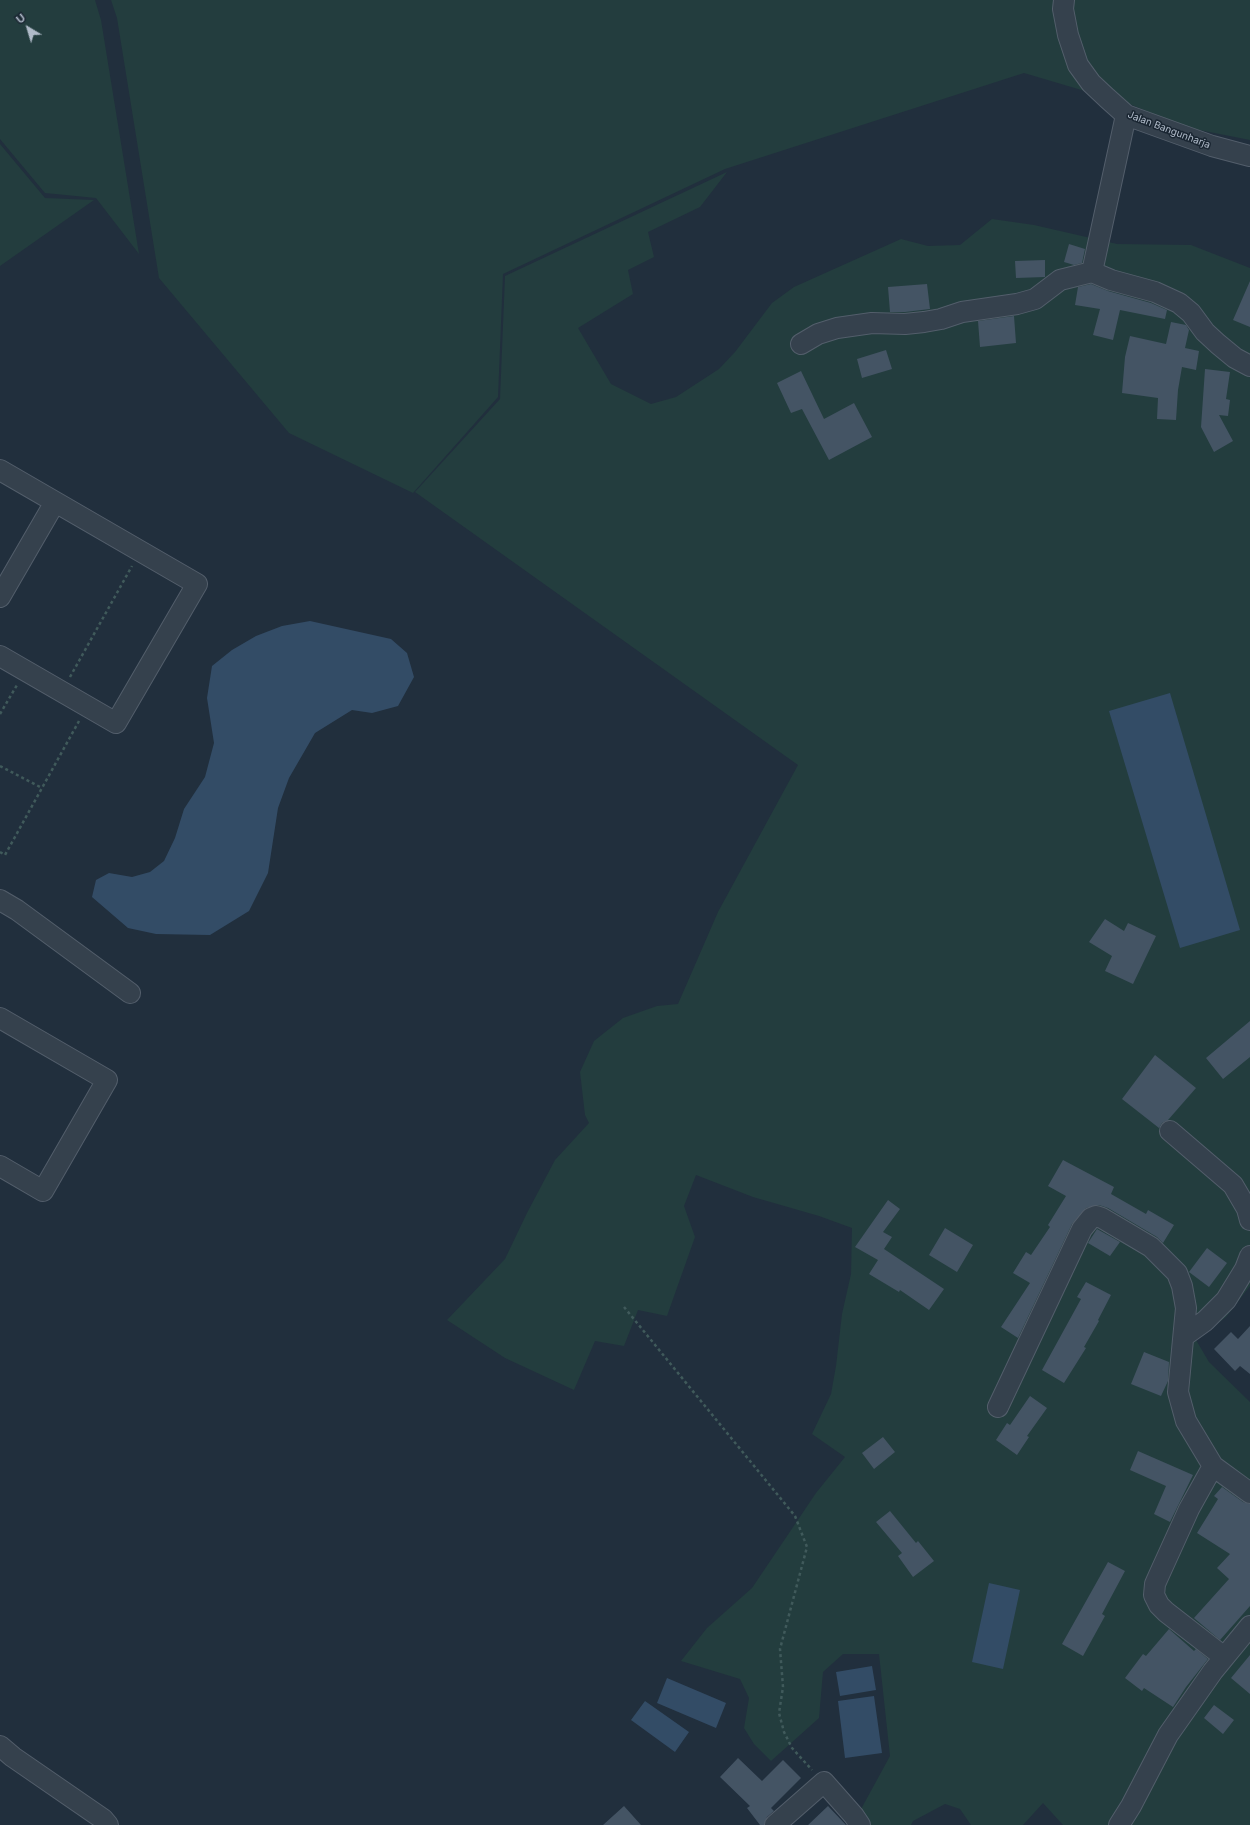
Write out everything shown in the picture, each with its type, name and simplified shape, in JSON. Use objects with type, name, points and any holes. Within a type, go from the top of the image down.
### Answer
[{"type":"street","name":"Jalan Bangunharja","points":[[1064,0],[1063,9],[1068,35],[1078,65],[1091,83],[1126,115],[1212,146],[1250,156]]},
{"type":"street","points":[[1092,272],[1126,115]]},
{"type":"street","points":[[801,344],[818,334],[837,328],[872,323],[905,324],[924,322],[941,319],[962,312],[1017,304],[1035,299],[1060,280],[1092,272],[1111,280],[1155,292],[1179,303],[1218,344],[1236,358],[1250,366]]},
{"type":"street","points":[[0,470],[197,584],[116,723],[0,656]]},
{"type":"street","points":[[0,597],[55,502]]},
{"type":"street","points":[[0,900],[17,910],[130,993]]},
{"type":"street","points":[[0,1018],[107,1080],[43,1191],[0,1166]]},
{"type":"street","points":[[1170,1131],[1233,1185],[1247,1209],[1250,1220]]},
{"type":"street","points":[[998,1407],[1082,1229],[1091,1218],[1096,1216],[1102,1218],[1151,1247],[1177,1273],[1182,1286],[1186,1308],[1178,1392],[1186,1422],[1213,1466],[1250,1493]]},
{"type":"street","points":[[1184,1336],[1205,1322],[1226,1300],[1245,1270],[1250,1256]]},
{"type":"street","points":[[1213,1466],[1189,1509],[1171,1548],[1155,1584],[1154,1595],[1159,1605],[1166,1612],[1224,1656]]},
{"type":"street","points":[[1124,1823],[1168,1735],[1224,1656],[1250,1626]]},
{"type":"street","points":[[0,1746],[13,1757],[103,1819],[108,1825]]},
{"type":"street","points":[[775,1825],[824,1782],[860,1825]]},
{"type":"path","points":[[62,691],[140,551]]},
{"type":"path","points":[[0,714],[25,670]]},
{"type":"path","points":[[0,852],[6,855],[87,706]]},
{"type":"path","points":[[0,766],[42,788]]},
{"type":"path","points":[[624,1307],[795,1516],[808,1547],[780,1649],[783,1687],[779,1713],[784,1732],[792,1748],[824,1782]]},
{"type":"green space","points":[[0,0],[95,0],[101,20],[139,254],[96,198],[45,193],[0,139]]},
{"type":"green space","points":[[111,0],[1250,0],[1250,140],[1184,127],[1132,105],[1024,73],[725,169],[503,274],[498,397],[413,493],[289,433],[159,278],[117,18]]},
{"type":"green space","points":[[0,144],[45,198],[94,200],[0,266]]},
{"type":"green space","points":[[727,172],[700,207],[648,232],[654,257],[628,270],[633,294],[578,328],[611,384],[651,404],[676,397],[719,369],[735,352],[772,303],[794,287],[901,239],[928,246],[960,245],[992,219],[1034,225],[1117,244],[1191,245],[1250,268],[1250,1286],[1226,1317],[1196,1340],[1209,1362],[1250,1402],[1250,1615],[1229,1640],[1112,1825],[1063,1825],[1043,1803],[1023,1825],[971,1825],[960,1809],[945,1804],[913,1821],[911,1825],[868,1825],[860,1811],[890,1756],[879,1654],[843,1654],[823,1672],[819,1718],[771,1761],[754,1744],[744,1728],[749,1698],[740,1679],[681,1661],[707,1628],[752,1588],[816,1493],[845,1457],[812,1434],[831,1394],[842,1314],[851,1274],[852,1228],[819,1216],[753,1197],[696,1175],[684,1206],[695,1237],[667,1316],[638,1310],[624,1346],[595,1341],[574,1390],[505,1358],[447,1320],[505,1259],[555,1160],[589,1123],[585,1115],[580,1072],[594,1041],[623,1018],[657,1006],[678,1004],[718,912],[798,765],[415,492],[500,399],[505,276]]},
{"type":"green space","points":[[1250,1637],[1250,1825],[1126,1825],[1180,1728]]},
{"type":"water","points":[[310,621],[391,639],[407,653],[414,677],[398,706],[372,713],[352,710],[315,733],[289,778],[278,808],[268,873],[249,911],[210,935],[156,934],[128,928],[92,897],[96,880],[109,873],[132,877],[150,872],[164,861],[175,838],[184,809],[205,777],[214,743],[207,698],[212,666],[232,650],[256,636],[282,626]]},
{"type":"water","points":[[1170,693],[1240,930],[1180,948],[1109,711]]},
{"type":"water","points":[[989,1583],[1020,1590],[1003,1669],[972,1662]]},
{"type":"water","points":[[872,1666],[876,1690],[840,1696],[836,1672]]},
{"type":"water","points":[[667,1678],[726,1703],[716,1728],[657,1703]]},
{"type":"water","points":[[874,1696],[882,1753],[845,1758],[838,1701]]},
{"type":"water","points":[[645,1701],[689,1732],[675,1752],[631,1720]]},
{"type":"building","points":[[1069,244],[1085,249],[1082,263],[1074,265],[1064,262]]},
{"type":"building","points":[[1045,260],[1045,277],[1016,278],[1015,261]]},
{"type":"building","points":[[1250,281],[1250,327],[1233,320]]},
{"type":"building","points":[[927,284],[930,309],[890,312],[888,287]]},
{"type":"building","points":[[1091,284],[1108,291],[1151,303],[1167,310],[1165,319],[1120,310],[1113,340],[1093,335],[1100,309],[1075,305],[1078,287]]},
{"type":"building","points":[[1014,316],[1016,343],[980,347],[978,321]]},
{"type":"building","points":[[1171,322],[1186,325],[1189,330],[1185,348],[1199,351],[1196,370],[1182,367],[1178,390],[1176,420],[1157,419],[1158,398],[1122,393],[1125,357],[1130,336],[1166,344]]},
{"type":"building","points":[[886,350],[892,369],[862,378],[857,359]]},
{"type":"building","points":[[1205,369],[1230,372],[1226,399],[1230,400],[1228,416],[1219,415],[1233,441],[1214,452],[1201,427]]},
{"type":"building","points":[[801,371],[824,419],[854,403],[872,437],[829,460],[802,409],[791,413],[777,383]]},
{"type":"building","points":[[1105,919],[1124,931],[1128,923],[1156,936],[1133,984],[1105,971],[1112,956],[1089,942]]},
{"type":"building","points":[[1250,1021],[1250,1057],[1223,1079],[1206,1058]]},
{"type":"building","points":[[1155,1055],[1196,1088],[1159,1128],[1122,1099]]},
{"type":"building","points":[[1063,1160],[1114,1187],[1111,1194],[1146,1214],[1148,1210],[1174,1225],[1163,1243],[1157,1237],[1108,1208],[1099,1205],[1086,1208],[1072,1224],[1018,1338],[1001,1327],[1030,1283],[1013,1273],[1026,1252],[1031,1255],[1050,1227],[1048,1225],[1066,1196],[1048,1186]]},
{"type":"building","points":[[888,1200],[900,1209],[883,1232],[892,1237],[884,1249],[944,1289],[929,1310],[900,1290],[899,1292],[869,1274],[878,1260],[855,1247]]},
{"type":"building","points":[[945,1228],[973,1245],[957,1272],[929,1255]]},
{"type":"building","points":[[1097,1229],[1120,1242],[1110,1256],[1088,1243]]},
{"type":"building","points":[[1207,1248],[1227,1263],[1209,1287],[1189,1272]]},
{"type":"building","points":[[1086,1282],[1111,1295],[1098,1320],[1099,1321],[1084,1347],[1086,1348],[1064,1383],[1042,1370],[1081,1299],[1077,1297]]},
{"type":"building","points":[[1250,1326],[1250,1374],[1240,1366],[1235,1371],[1214,1349],[1231,1332],[1238,1339]]},
{"type":"building","points":[[1144,1352],[1169,1362],[1168,1381],[1161,1396],[1131,1384]]},
{"type":"building","points":[[1030,1396],[1047,1408],[1027,1436],[1029,1437],[1017,1455],[996,1440],[1007,1423],[1010,1425]]},
{"type":"building","points":[[883,1437],[895,1452],[874,1469],[862,1453]]},
{"type":"building","points":[[1138,1451],[1193,1475],[1170,1522],[1154,1514],[1166,1486],[1130,1470]]},
{"type":"building","points":[[1222,1487],[1243,1502],[1250,1504],[1250,1606],[1220,1640],[1194,1618],[1229,1579],[1217,1568],[1230,1554],[1197,1533],[1218,1499],[1214,1496]]},
{"type":"building","points":[[890,1511],[916,1543],[918,1541],[934,1561],[913,1577],[898,1556],[902,1553],[876,1522]]},
{"type":"building","points":[[1108,1562],[1125,1571],[1102,1614],[1105,1616],[1083,1656],[1062,1644]]},
{"type":"building","points":[[1169,1629],[1194,1651],[1196,1649],[1208,1659],[1186,1687],[1173,1707],[1144,1688],[1142,1691],[1125,1678],[1143,1654],[1146,1656]]},
{"type":"building","points":[[1250,1655],[1250,1694],[1231,1678]]},
{"type":"building","points":[[1214,1705],[1234,1720],[1223,1734],[1204,1718]]},
{"type":"building","points":[[738,1758],[762,1781],[783,1760],[801,1778],[771,1808],[774,1811],[767,1817],[764,1825],[760,1825],[747,1808],[750,1806],[720,1777]]},
{"type":"building","points":[[624,1806],[641,1825],[603,1825]]},
{"type":"building","points":[[828,1806],[846,1825],[808,1825]]}]
